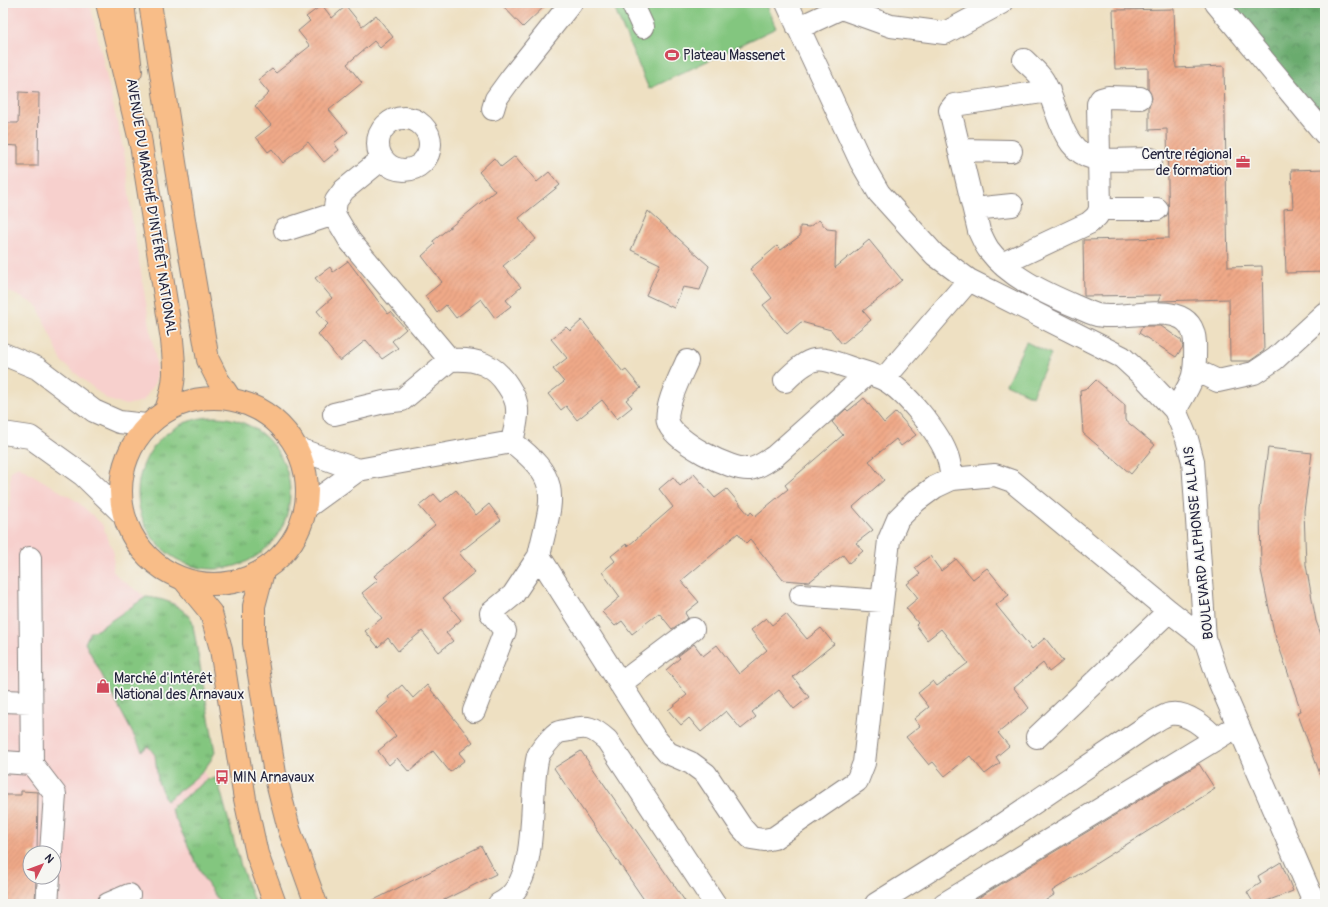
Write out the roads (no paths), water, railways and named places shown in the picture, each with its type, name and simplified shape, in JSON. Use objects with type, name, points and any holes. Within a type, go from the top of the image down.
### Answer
[{"type":"main road","points":[[107,3],[141,145]]},
{"type":"main road","name":"AVENUE DU MARCHÉ D'INTÉRÊT NATIONAL","points":[[123,3],[141,145],[172,340],[175,370],[173,389],[166,410]]},
{"type":"main road","name":"AVENUE DU MARCHÉ D'INTÉRÊT NATIONAL","points":[[150,3],[185,226],[208,360],[218,380],[230,398]]},
{"type":"main road","points":[[230,398],[257,408],[281,425],[298,449],[307,477],[307,507],[295,538],[283,555],[263,572],[238,582],[210,585],[184,580],[162,569],[143,553],[130,534],[122,513],[120,489],[123,466],[132,444],[146,425],[166,410],[196,399],[230,398]]},
{"type":"main road","points":[[263,572],[254,606],[255,651],[277,781],[289,828],[316,904]]},
{"type":"main road","points":[[184,580],[211,613],[221,649],[245,799],[257,854],[275,904]]},
{"type":"street","points":[[493,109],[496,99],[508,82],[571,3]]},
{"type":"street","points":[[632,3],[643,27]]},
{"type":"street","name":"BOULEVARD ALPHONSE ALLAIS","points":[[787,3],[861,162],[879,193],[935,255],[969,280],[1122,357],[1147,380],[1175,410],[1188,439],[1193,461],[1205,638],[1220,681],[1315,904]]},
{"type":"street","points":[[798,28],[841,8],[891,26],[945,32],[1001,3]]},
{"type":"street","points":[[1216,3],[1325,134]]},
{"type":"street","points":[[1024,60],[1037,72],[1049,91],[1062,128],[1077,150],[1087,157],[1099,159],[1151,159]]},
{"type":"street","points":[[1049,91],[954,105],[950,110],[979,231],[988,250],[1002,264],[1039,291],[1098,315],[1153,312],[1170,314],[1186,321],[1195,332],[1195,370],[1193,380],[1175,410]]},
{"type":"street","points":[[1002,264],[1088,223],[1097,216],[1100,209],[1098,104],[1102,99],[1108,97],[1140,98]]},
{"type":"street","points":[[959,150],[1011,151]]},
{"type":"street","points":[[382,159],[344,190],[336,201],[334,214],[350,241],[450,360]]},
{"type":"street","points":[[974,209],[1012,205]]},
{"type":"street","points":[[1100,209],[1157,209]]},
{"type":"street","points":[[285,230],[334,214]]},
{"type":"street","points":[[686,361],[667,413],[668,423],[674,431],[694,448],[732,466],[750,469],[762,465],[775,456],[876,376],[969,280]]},
{"type":"street","points":[[1195,370],[1218,381],[1254,374],[1275,359],[1325,313]]},
{"type":"street","points":[[3,354],[37,368],[94,411],[118,422],[146,425]]},
{"type":"street","points":[[334,414],[384,402],[402,400],[450,360],[466,358],[486,364],[501,374],[512,392],[517,408],[512,442]]},
{"type":"street","points":[[785,381],[798,368],[806,363],[824,358],[876,376],[903,395],[933,428],[948,457],[952,479]]},
{"type":"street","points":[[3,433],[30,437],[83,474],[122,513]]},
{"type":"street","points":[[307,507],[358,470],[512,442],[536,461],[547,478],[552,496],[539,556],[513,595],[491,613],[505,631],[474,711]]},
{"type":"street","points":[[298,449],[358,470]]},
{"type":"street","points":[[539,556],[654,737],[668,753],[691,763],[706,774],[742,828],[751,838],[764,840],[774,838],[857,781],[864,763],[889,540],[898,519],[935,487],[952,479],[995,475],[1012,481],[1169,611],[1205,638]]},
{"type":"street","points":[[30,558],[32,764],[55,794],[51,845]]},
{"type":"street","points":[[801,595],[881,601]]},
{"type":"street","points":[[1037,738],[1169,611]]},
{"type":"street","points":[[620,684],[693,629]]},
{"type":"street","points":[[3,702],[31,702]]},
{"type":"street","points":[[876,904],[991,832],[1150,724],[1170,714],[1186,716],[1206,728],[1216,739]]},
{"type":"street","points":[[944,904],[1239,726]]},
{"type":"street","points":[[499,904],[508,900],[524,877],[529,844],[538,755],[556,733],[578,728],[594,729],[607,740],[715,904]]},
{"type":"street","points":[[3,762],[32,764]]},
{"type":"street","points":[[47,904],[48,885]]},
{"type":"street","points":[[108,904],[129,895]]},
{"type":"place","name":"Plateau Massenet","points":[[672,55]]},
{"type":"place","name":"Centre régional de formation","points":[[1243,162]]},
{"type":"place","name":"Marché d'Intérêt National des Arnavaux","points":[[103,686]]},
{"type":"place","name":"MIN Arnavaux","points":[[222,777]]}]
